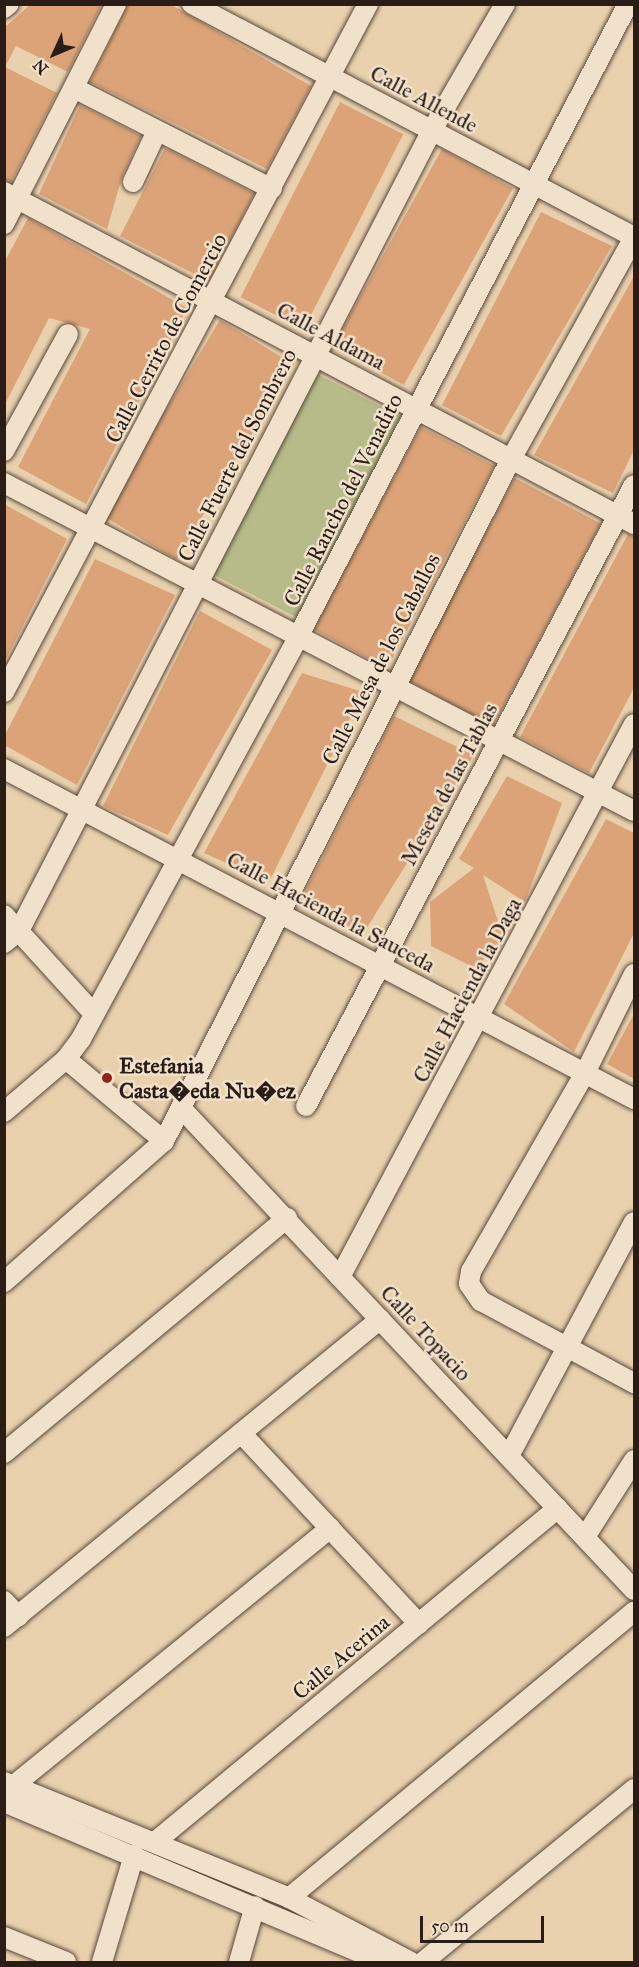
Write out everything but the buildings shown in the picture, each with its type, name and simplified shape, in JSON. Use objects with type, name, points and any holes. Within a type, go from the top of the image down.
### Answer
[{"type":"street","points":[[4,8],[9,4]]},
{"type":"street","points":[[4,224],[11,195],[74,88],[117,4]]},
{"type":"street","name":"Calle Allende","points":[[192,4],[634,237]]},
{"type":"street","name":"Calle Cerrito de Comercio","points":[[4,692],[331,78],[368,4]]},
{"type":"street","name":"Calle Fuerte del Sombrero","points":[[12,937],[81,809],[432,130],[505,4]]},
{"type":"street","name":"Calle Rancho del Venadito","points":[[4,1112],[66,1059],[94,1014],[298,637],[627,4]]},
{"type":"street","points":[[74,88],[272,189]]},
{"type":"street","points":[[133,182],[157,131]]},
{"type":"street","name":"Calle Aldama","points":[[11,195],[417,409],[510,461],[627,520]]},
{"type":"street","name":"Calle Mesa de los Caballos","points":[[4,1282],[164,1141],[182,1109],[278,912],[510,461],[634,237]]},
{"type":"street","points":[[4,451],[68,334]]},
{"type":"street","points":[[4,483],[393,688],[634,811]]},
{"type":"street","name":"Meseta de las Tablas","points":[[306,1106],[499,741],[627,520],[634,485]]},
{"type":"street","name":"Calle Hacienda la Daga","points":[[340,1277],[481,1018],[634,724]]},
{"type":"street","name":"Calle Hacienda la Sauceda","points":[[4,770],[634,1098]]},
{"type":"street","points":[[4,915],[12,937],[94,1014]]},
{"type":"street","points":[[634,974],[585,1072],[471,1271],[472,1291],[481,1301],[634,1383]]},
{"type":"street","points":[[66,1059],[164,1141]]},
{"type":"street","name":"Calle Topacio","points":[[182,1109],[287,1218],[634,1590]]},
{"type":"street","points":[[4,1453],[287,1218]]},
{"type":"street","points":[[509,1456],[569,1348],[634,1222]]},
{"type":"street","points":[[4,1601],[11,1621],[380,1319]]},
{"type":"street","points":[[241,1433],[419,1624]]},
{"type":"street","points":[[585,1537],[634,1460]]},
{"type":"street","name":"Calle Acerina","points":[[155,1842],[558,1508]]},
{"type":"street","points":[[7,1790],[330,1528]]},
{"type":"street","points":[[289,1898],[634,1612]]},
{"type":"street","points":[[423,1962],[634,1789]]},
{"type":"street","points":[[7,1790],[155,1842],[289,1898],[411,1962]]},
{"type":"street","points":[[7,1790],[134,1855],[380,1962]]},
{"type":"street","points":[[102,1962],[134,1855]]},
{"type":"street","points":[[239,1962],[255,1906]]},
{"type":"street","points":[[4,1937],[66,1962]]},
{"type":"green space","points":[[311,371],[401,417],[298,618],[208,572]]},
{"type":"place","name":"Estefania Casta�eda Nu�ez","points":[[107,1078]]}]
